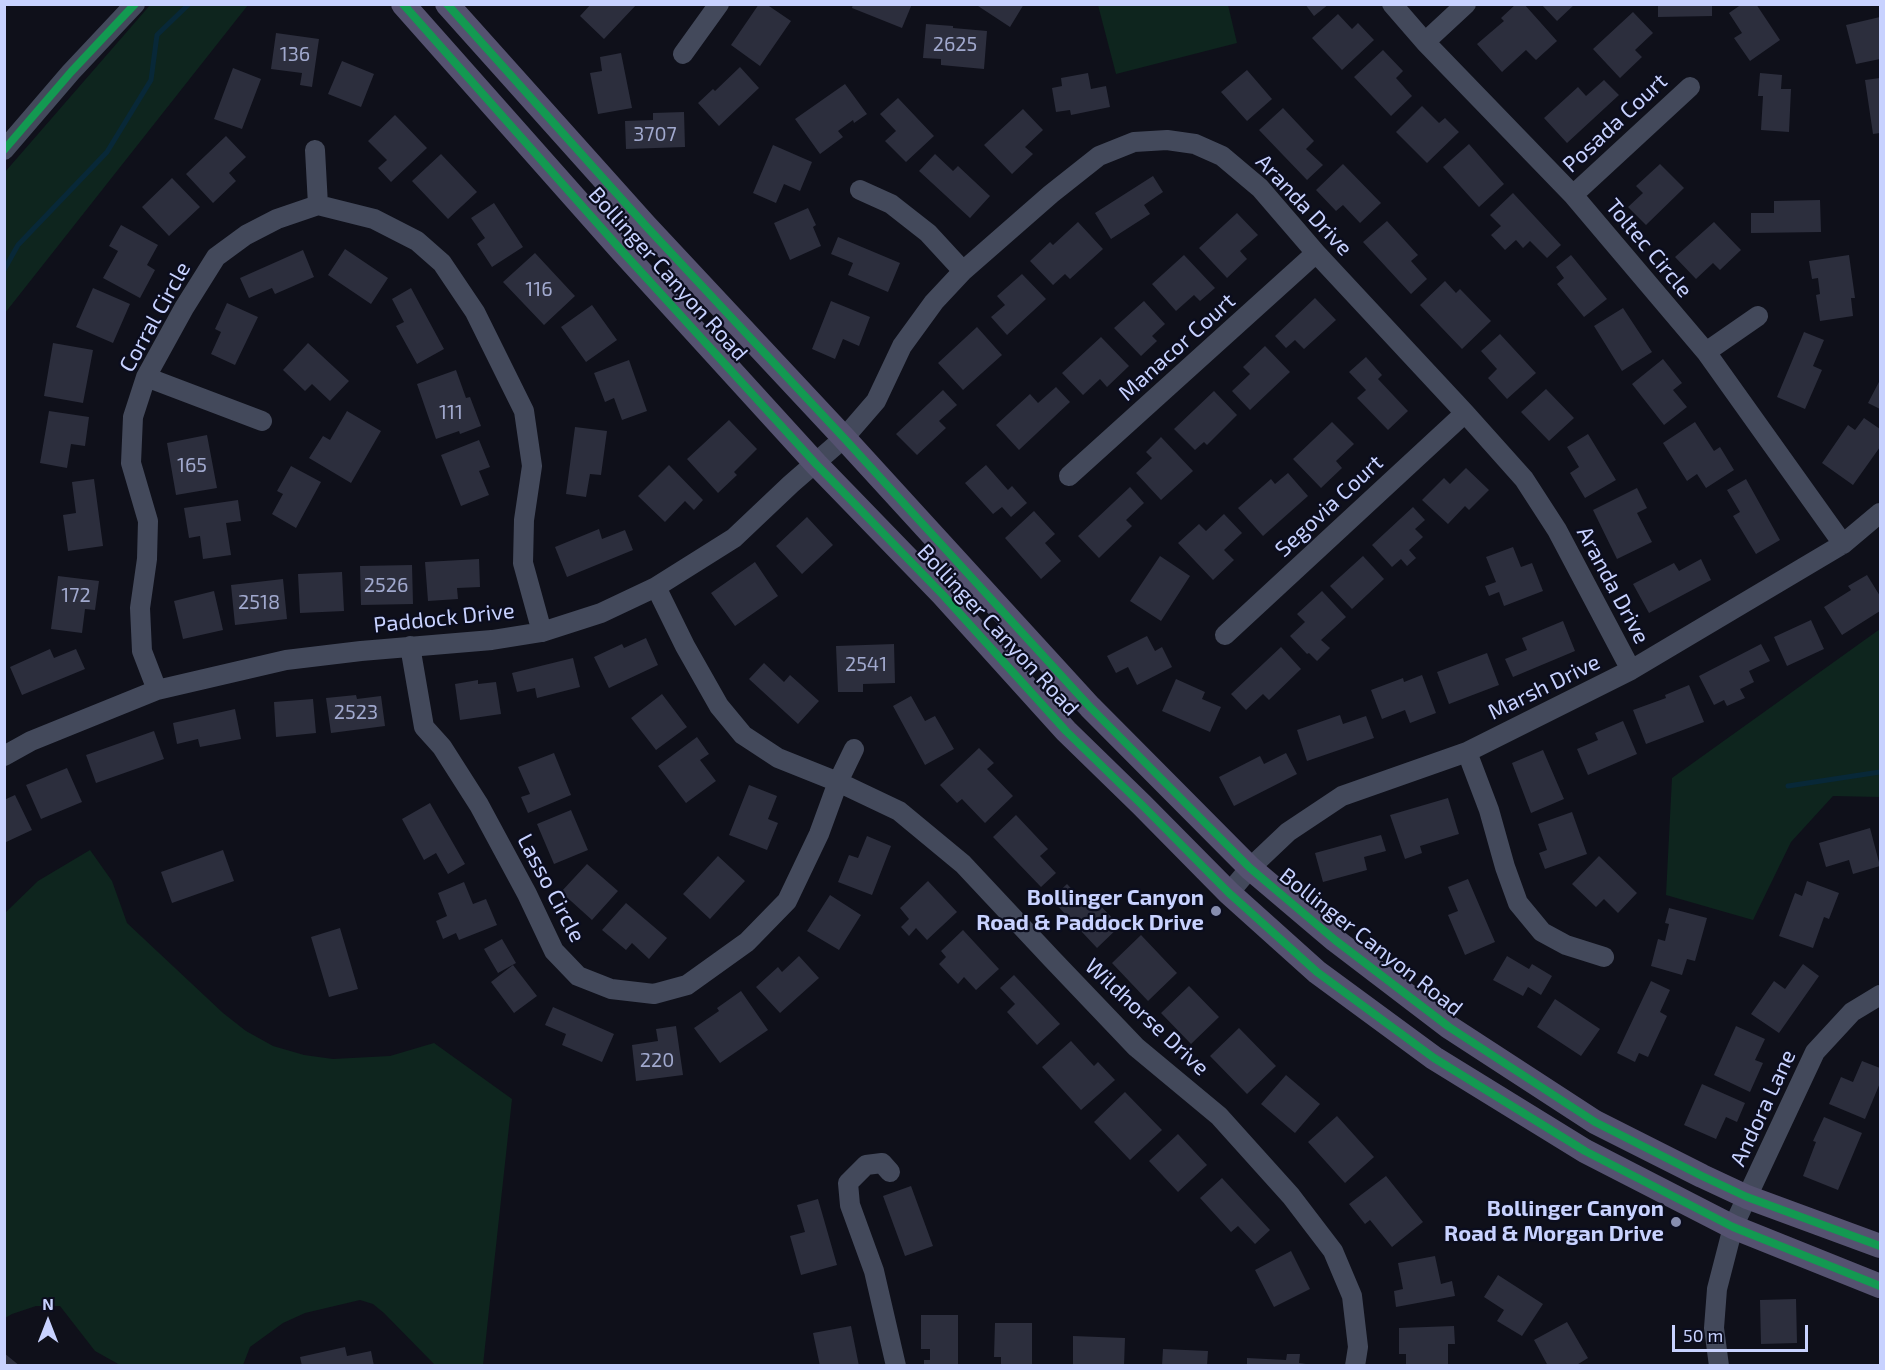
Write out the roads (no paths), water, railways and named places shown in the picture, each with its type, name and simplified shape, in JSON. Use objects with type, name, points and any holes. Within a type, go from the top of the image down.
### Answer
[{"type":"main road","name":"Bollinger Canyon Road","points":[[403,4],[629,259],[816,464],[942,595],[1066,731],[1228,893],[1317,972],[1434,1058],[1585,1151],[1733,1227],[1881,1286]]},
{"type":"main road","name":"Bollinger Canyon Road","points":[[447,4],[645,225],[1090,707],[1250,868],[1335,940],[1449,1027],[1595,1122],[1747,1197],[1881,1246]]},
{"type":"street","points":[[4,150],[71,72],[135,4]]},
{"type":"street","points":[[682,54],[719,4]]},
{"type":"street","name":"Toltec Circle","points":[[1392,4],[1425,42],[1572,195],[1706,352],[1843,544]]},
{"type":"street","points":[[1425,42],[1466,4]]},
{"type":"street","name":"Posada Court","points":[[1572,195],[1690,87]]},
{"type":"street","name":"Aranda Drive","points":[[844,438],[876,401],[902,346],[934,302],[963,271],[1051,194],[1099,156],[1134,142],[1167,140],[1195,144],[1222,156],[1260,188],[1316,254],[1524,479],[1552,522],[1631,670]]},
{"type":"street","points":[[315,150],[318,206],[374,219],[417,241],[442,263],[475,312],[524,411],[531,466],[524,520],[523,563],[542,632]]},
{"type":"street","points":[[860,190],[891,204],[928,233],[963,271]]},
{"type":"street","name":"Corral Circle","points":[[157,690],[142,651],[140,608],[147,559],[148,520],[131,463],[133,417],[146,377],[184,308],[216,257],[246,235],[277,219],[318,206]]},
{"type":"street","name":"Manacor Court","points":[[1069,476],[1316,254]]},
{"type":"street","points":[[1706,352],[1758,316]]},
{"type":"street","points":[[146,377],[262,421]]},
{"type":"street","name":"Segovia Court","points":[[1225,635],[1465,413]]},
{"type":"street","name":"Paddock Drive","points":[[4,756],[31,741],[157,690],[285,660],[410,646],[492,640],[542,632],[601,613],[656,587],[734,538],[844,438]]},
{"type":"street","name":"Marsh Drive","points":[[1228,893],[1250,868],[1288,832],[1342,796],[1467,752],[1631,670],[1843,544],[1881,513]]},
{"type":"street","name":"Wildhorse Drive","points":[[656,587],[685,646],[719,706],[743,735],[778,758],[838,782],[899,811],[963,864],[1136,1047],[1219,1116],[1291,1196],[1333,1251],[1352,1296],[1358,1347],[1355,1365]]},
{"type":"street","name":"Lasso Circle","points":[[410,646],[424,727],[442,747],[479,805],[527,894],[554,951],[578,976],[611,989],[654,994],[687,985],[747,942],[787,901],[819,834],[838,782],[854,749]]},
{"type":"street","points":[[1467,752],[1489,810],[1518,903],[1542,932],[1566,945],[1604,957]]},
{"type":"street","name":"Andora Lane","points":[[1719,1365],[1714,1328],[1717,1289],[1733,1227],[1815,1052],[1852,1012],[1881,995]]},
{"type":"street","points":[[890,1172],[882,1163],[866,1165],[848,1183],[850,1205],[874,1271],[896,1365]]},
{"type":"waterway","points":[[4,270],[18,245],[107,152],[151,80],[157,35],[189,4]]},
{"type":"waterway","points":[[1788,786],[1880,772]]},
{"type":"place","name":"Bollinger Canyon Road & Paddock Drive","points":[[1216,911]]},
{"type":"place","name":"Bollinger Canyon Road & Morgan Drive","points":[[1676,1222]]}]
